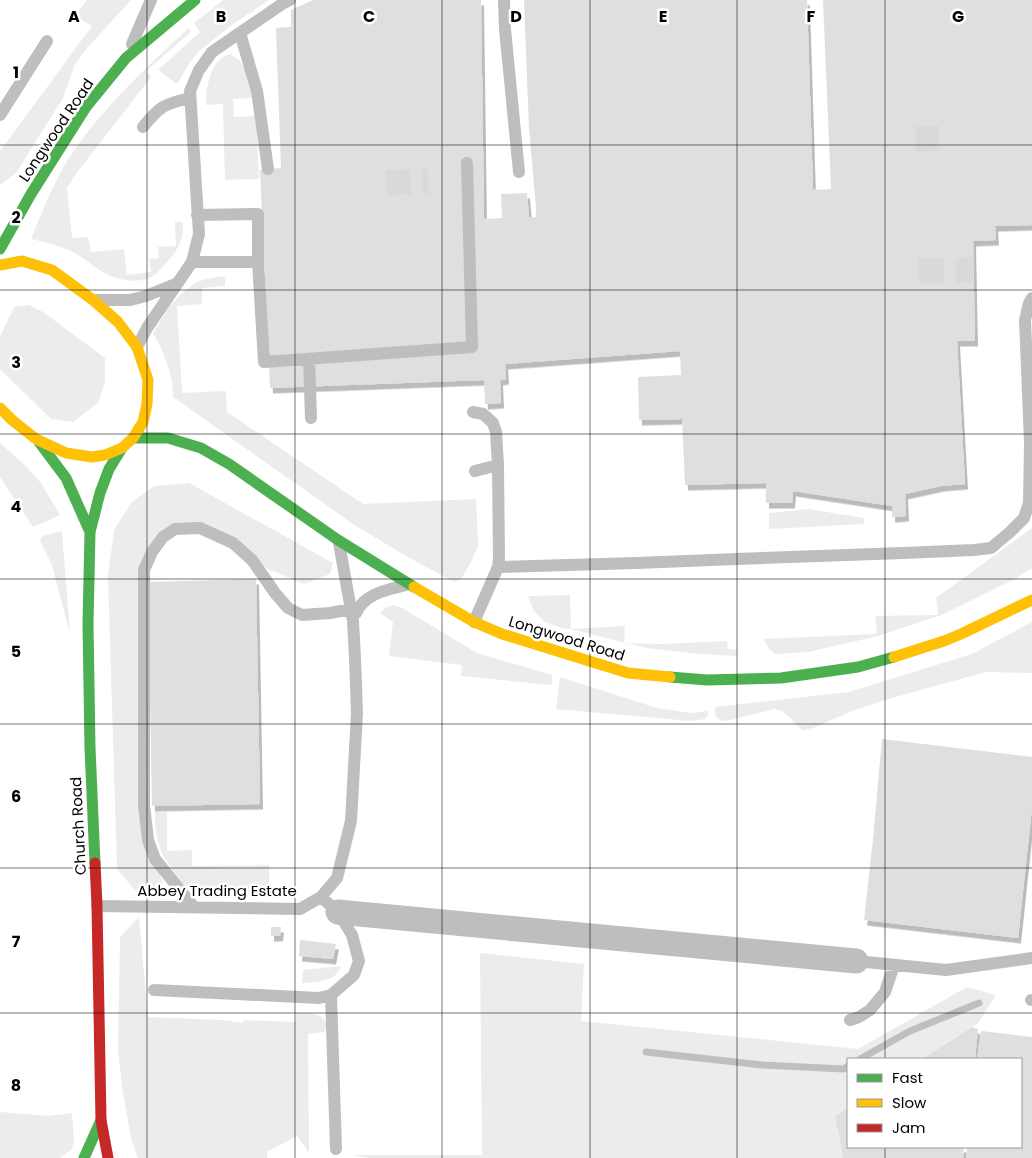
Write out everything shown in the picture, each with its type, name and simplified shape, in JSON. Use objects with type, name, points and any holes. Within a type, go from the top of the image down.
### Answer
[{"type":"street","name":"Longwood Road","points":[[0,249],[31,194],[86,106],[126,58],[195,0]]},
{"type":"street","points":[[8,211],[31,194]]},
{"type":"street","points":[[0,265],[22,261],[52,270],[94,300],[118,322],[137,347],[148,380],[148,396],[143,422],[133,438],[122,448],[105,455],[92,457],[66,453],[36,439],[0,408]]},
{"type":"street","name":"Longwood Road","points":[[133,438],[168,438],[201,448],[229,464],[338,540],[474,622],[502,634],[628,673],[707,680],[761,679],[858,667],[904,654],[962,634],[1032,600]]},
{"type":"street","name":"Church Road","points":[[36,439],[66,478],[90,532]]},
{"type":"street","name":"Church Road","points":[[108,1158],[101,1120],[97,906],[90,748],[88,624],[90,532],[109,469],[122,448]]},
{"type":"street","points":[[330,904],[856,962]]},
{"type":"street","name":"Church Road","points":[[84,1158],[101,1120]]},
{"type":"lane","points":[[126,58],[151,0]]},
{"type":"lane","points":[[137,347],[147,328],[192,262],[198,234],[198,216],[190,91],[199,70],[212,52],[290,0]]},
{"type":"lane","points":[[504,0],[505,29],[519,172]]},
{"type":"lane","points":[[240,33],[257,91],[268,169]]},
{"type":"lane","points":[[0,116],[47,41]]},
{"type":"lane","points":[[143,127],[156,112],[169,103],[190,98]]},
{"type":"lane","points":[[198,216],[258,214],[258,262],[264,362],[472,348],[467,163]]},
{"type":"lane","points":[[192,262],[258,262]]},
{"type":"lane","points":[[94,300],[130,300],[146,296],[178,283]]},
{"type":"lane","points":[[498,567],[904,553],[991,548],[1024,518],[1029,502],[1031,486],[1025,320],[1032,298]]},
{"type":"lane","points":[[309,359],[311,418]]},
{"type":"lane","points":[[472,412],[482,414],[493,423],[496,432],[500,559],[474,622]]},
{"type":"lane","points":[[475,471],[498,465]]},
{"type":"lane","points":[[194,907],[155,859],[148,840],[145,818],[144,570],[152,552],[163,537],[175,529],[200,528],[233,544],[252,560],[288,608],[302,615],[354,612],[370,596],[409,584]]},
{"type":"lane","name":"Abbey Trading Estate","points":[[97,906],[300,909],[330,904],[351,821],[357,713],[354,612],[338,540]]},
{"type":"lane","points":[[154,990],[319,998],[331,995],[354,975],[359,961],[352,935],[330,904]]},
{"type":"lane","points":[[856,962],[946,970],[1032,958]]},
{"type":"lane","points":[[850,1020],[870,1010],[885,992],[894,965]]},
{"type":"lane","points":[[331,995],[336,1148]]},
{"type":"shaded area","points":[[87,0],[131,0],[75,64],[63,98],[16,173],[0,185],[0,151],[92,26],[75,16]]},
{"type":"shaded area","points":[[223,0],[269,0],[233,24],[199,51],[177,84],[158,70],[200,32],[194,23]]},
{"type":"shaded area","points":[[189,28],[191,32],[146,71],[151,77],[67,188],[72,238],[88,237],[91,252],[124,249],[127,275],[151,272],[149,259],[159,258],[158,247],[176,246],[175,222],[183,222],[181,240],[174,253],[154,275],[144,280],[132,281],[104,273],[75,253],[64,248],[31,239],[55,184],[76,147],[122,93]]},
{"type":"shaded area","points":[[230,54],[240,61],[246,72],[252,98],[233,99],[234,117],[255,116],[259,179],[225,180],[223,104],[206,105],[210,75],[218,62]]},
{"type":"shaded area","points":[[222,276],[225,278],[225,286],[202,288],[202,304],[177,306],[182,393],[226,391],[227,412],[363,504],[476,499],[478,546],[461,579],[454,582],[353,524],[173,397],[173,388],[167,364],[153,333],[169,307],[183,292],[198,281]]},
{"type":"shaded area","points":[[29,305],[43,312],[105,358],[105,383],[98,403],[73,422],[51,419],[0,369],[0,337],[14,307]]},
{"type":"shaded area","points":[[0,443],[26,466],[41,483],[60,515],[33,527],[0,477]]},
{"type":"shaded area","points":[[189,483],[333,563],[330,574],[304,584],[261,566],[234,542],[175,529],[139,570],[142,809],[164,888],[158,891],[134,890],[117,868],[108,576],[114,530],[132,502],[154,486]]},
{"type":"shaded area","points":[[808,509],[864,518],[864,524],[769,529],[769,513]]},
{"type":"shaded area","points":[[1032,528],[1032,568],[1013,580],[941,615],[878,636],[808,652],[775,654],[769,649],[764,640],[877,634],[875,616],[938,615],[936,598]]},
{"type":"shaded area","points":[[62,531],[70,634],[52,565],[40,541],[42,536]]},
{"type":"shaded area","points":[[570,595],[571,629],[625,626],[624,642],[561,628],[545,622],[534,611],[528,596]]},
{"type":"shaded area","points":[[393,605],[402,608],[477,653],[552,675],[552,685],[461,676],[462,665],[389,656],[393,622],[380,613],[385,608]]},
{"type":"shaded area","points":[[1032,622],[1032,673],[986,672],[895,697],[803,730],[783,712],[774,709],[723,721],[715,715],[715,707],[849,692],[972,654]]},
{"type":"shaded area","points":[[727,641],[728,649],[737,650],[737,656],[647,648],[627,643],[662,644]]},
{"type":"shaded area","points":[[560,677],[657,708],[691,713],[708,711],[708,715],[705,719],[690,721],[556,709]]},
{"type":"shaded area","points":[[155,812],[167,812],[167,851],[192,850],[192,866],[269,865],[267,888],[261,892],[197,894],[192,892],[170,867],[162,853],[157,835]]},
{"type":"shaded area","points":[[139,917],[148,1017],[221,1020],[243,1023],[243,1020],[296,1022],[296,1013],[306,1013],[318,1015],[325,1021],[328,1026],[324,1032],[308,1034],[309,1153],[297,1136],[267,1152],[267,1158],[138,1158],[131,1138],[118,1050],[120,937]]},
{"type":"shaded area","points":[[480,953],[584,964],[581,1021],[858,1049],[967,987],[996,995],[978,1023],[924,1058],[847,1058],[847,1109],[835,1116],[843,1158],[370,1158],[353,1155],[482,1155]]},
{"type":"shaded area","points":[[341,966],[339,971],[330,978],[302,983],[303,970]]},
{"type":"shaded area","points":[[0,1112],[48,1116],[72,1113],[74,1142],[71,1150],[60,1158],[0,1158]]},
{"type":"building","points":[[313,0],[481,0],[484,219],[502,218],[501,194],[527,193],[529,217],[536,217],[529,128],[524,0],[807,0],[813,190],[831,189],[823,0],[1032,0],[1032,225],[995,226],[996,240],[973,241],[975,341],[957,341],[965,484],[941,486],[905,494],[906,516],[892,517],[892,506],[793,491],[792,503],[766,503],[766,483],[685,485],[682,419],[639,420],[638,377],[681,375],[680,351],[505,364],[506,379],[500,380],[501,403],[485,404],[484,380],[270,388],[260,170],[281,168],[276,28],[291,27],[291,10]]},
{"type":"building","points":[[256,579],[260,804],[152,806],[148,582]]},
{"type":"building","points":[[882,739],[1032,757],[1032,807],[1018,938],[864,920]]},
{"type":"building","points":[[271,927],[281,927],[280,936],[271,936]]},
{"type":"building","points":[[300,940],[336,944],[333,959],[299,956]]},
{"type":"building","points":[[972,1027],[978,1029],[975,1058],[924,1058]]},
{"type":"building","points":[[981,1031],[1032,1037],[1032,1158],[966,1158],[967,1148],[1022,1148],[1022,1058],[977,1058]]},
{"type":"building","points":[[847,1109],[847,1148],[964,1148],[963,1158],[843,1158],[835,1116]]},
{"type":"waterway","points":[[862,1058],[910,1031],[979,1003]]},
{"type":"waterway","points":[[646,1052],[762,1065],[844,1069],[847,1067]]},
{"type":"tunnel","points":[[916,139],[939,138]]},
{"type":"tunnel","points":[[386,183],[428,181]]},
{"type":"tunnel","points":[[919,271],[973,270]]},
{"type":"traffic: fast","points":[[0,249],[31,194],[86,107],[126,58],[195,0]]},
{"type":"traffic: fast","points":[[133,438],[168,438],[201,448],[229,464],[338,540],[414,587]]},
{"type":"traffic: fast","points":[[39,442],[66,478],[90,532]]},
{"type":"traffic: fast","points":[[95,863],[90,748],[88,624],[90,532],[100,493],[109,469],[122,448]]},
{"type":"traffic: fast","points":[[670,677],[707,680],[781,678],[858,667],[894,657]]},
{"type":"traffic: fast","points":[[84,1158],[101,1120]]},
{"type":"traffic: slow","points":[[0,265],[22,261],[52,270],[93,300],[118,322],[137,347],[148,380],[147,404],[143,422],[133,438],[122,448],[105,455],[92,457],[66,453],[36,439],[0,408]]},
{"type":"traffic: slow","points":[[414,587],[474,622],[502,634],[628,673],[670,677]]},
{"type":"traffic: slow","points":[[894,657],[961,634],[1032,600]]},
{"type":"traffic: jam","points":[[95,863],[101,1120],[108,1158]]}]
